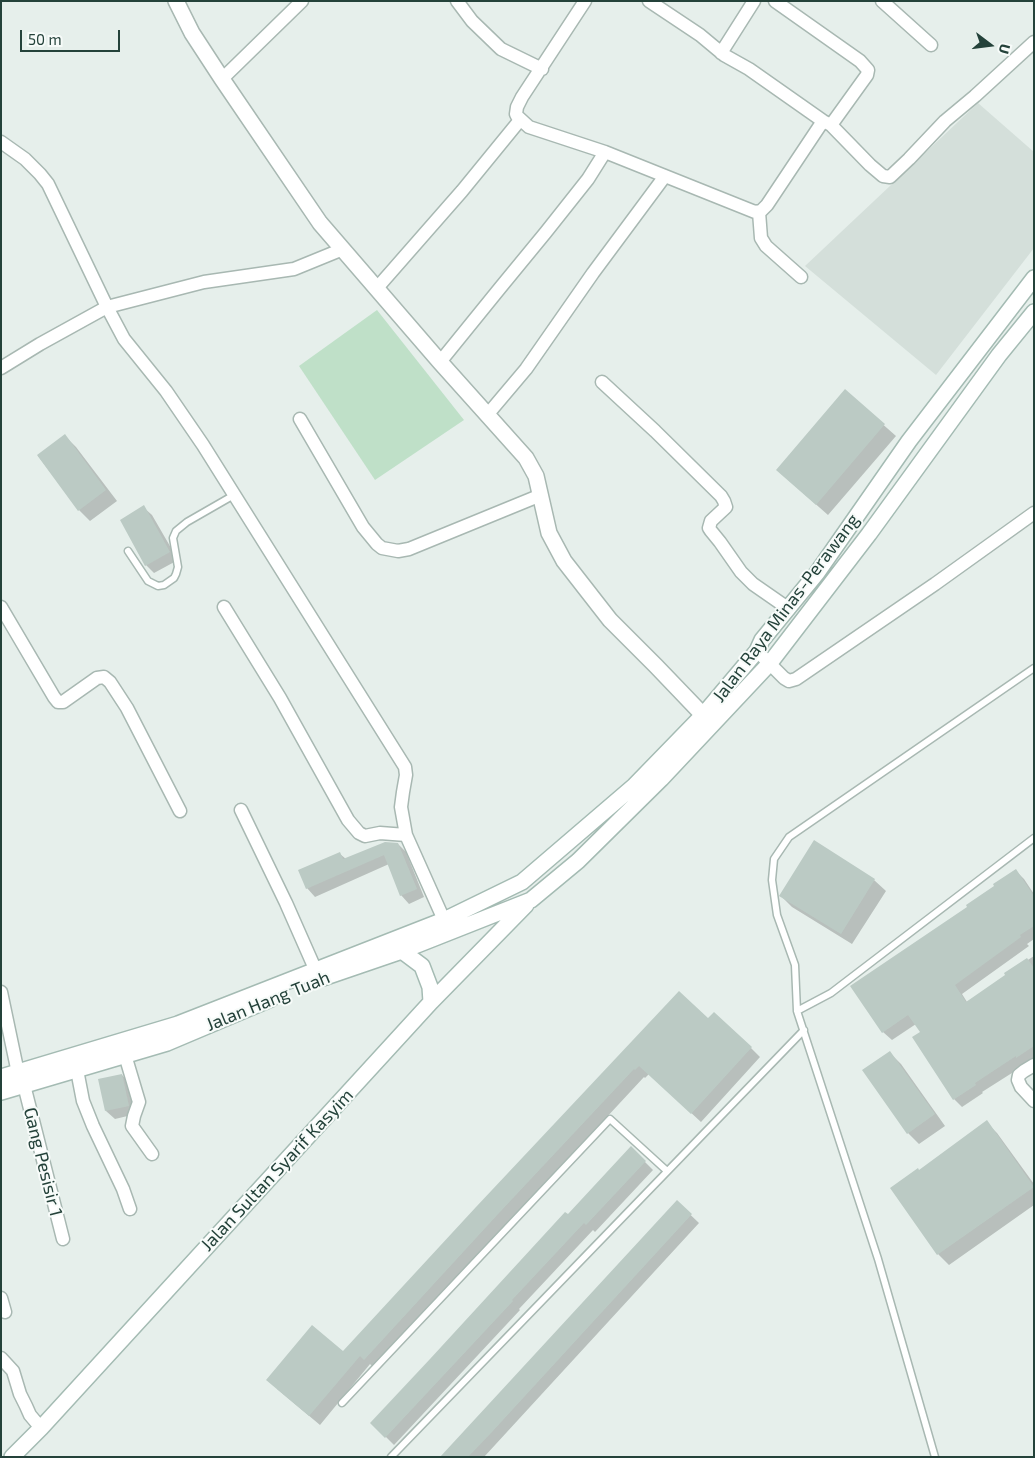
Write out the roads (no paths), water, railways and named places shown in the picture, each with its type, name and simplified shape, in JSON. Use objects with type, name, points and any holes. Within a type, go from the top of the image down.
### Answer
[{"type":"main road","points":[[176,1],[192,33],[320,223],[526,458],[536,476],[549,533],[564,561],[610,620],[703,715]]},
{"type":"main road","name":"Jalan Raya Minas-Perawang","points":[[522,882],[634,786],[703,715],[757,652],[762,640],[827,559],[908,441],[1034,278]]},
{"type":"main road","name":"Jalan Raya Minas-Perawang","points":[[531,900],[578,861],[662,779],[770,663],[869,534],[999,355],[1034,312]]},
{"type":"main road","points":[[522,882],[531,900]]},
{"type":"main road","name":"Jalan Hang Tuah","points":[[1,1092],[21,1079],[178,1024],[444,920],[522,882]]},
{"type":"main road","name":"Jalan Hang Tuah","points":[[1,1078],[21,1079],[76,1070],[167,1043],[306,984],[402,951],[531,900]]},
{"type":"main road","name":"Jalan Sultan Syarif Kasyim","points":[[12,1457],[431,1002],[531,900]]},
{"type":"main road","points":[[402,951],[422,966],[430,987],[431,1002]]},
{"type":"street","points":[[222,79],[302,1]]},
{"type":"street","points":[[457,1],[472,21],[501,49],[542,69]]},
{"type":"street","points":[[585,1],[522,97],[516,114],[520,120],[529,126],[605,152],[755,212],[759,212],[767,205],[827,123],[867,75],[868,70],[860,61],[775,1]]},
{"type":"street","points":[[649,1],[700,34],[721,53],[748,68],[827,123],[870,165],[883,176],[890,177],[946,121],[1031,50]]},
{"type":"street","points":[[721,53],[754,1]]},
{"type":"street","points":[[882,1],[931,45]]},
{"type":"street","points":[[377,288],[462,191],[520,120]]},
{"type":"street","points":[[1,142],[25,160],[48,184],[107,308],[124,339],[166,391],[203,446],[405,767],[406,776],[401,807],[406,835],[444,920]]},
{"type":"street","points":[[440,362],[588,179],[605,152]]},
{"type":"street","points":[[488,414],[526,369],[593,273],[665,176]]},
{"type":"street","points":[[759,212],[761,238],[766,246],[801,277]]},
{"type":"street","points":[[1,368],[40,344],[107,308],[204,282],[294,270],[343,249]]},
{"type":"street","points":[[602,382],[655,431],[720,496],[726,507],[711,521],[709,528],[741,572],[753,584],[788,609]]},
{"type":"street","points":[[300,419],[363,527],[382,548],[398,551],[409,549],[541,495]]},
{"type":"street","points":[[757,652],[784,678],[789,681],[796,679],[935,584],[1034,513]]},
{"type":"street","points":[[224,606],[280,698],[348,820],[360,834],[365,836],[380,833],[406,835]]},
{"type":"street","points":[[1,607],[58,702],[63,702],[97,678],[104,676],[110,682],[127,708],[180,811]]},
{"type":"street","points":[[241,810],[286,903],[316,971]]},
{"type":"street","name":"Gang Pesisir 1","points":[[1,992],[21,1079],[63,1239]]},
{"type":"street","points":[[125,1055],[139,1102],[132,1126],[152,1154]]},
{"type":"street","points":[[1034,1064],[1024,1071],[1018,1080],[1021,1087],[1034,1100]]},
{"type":"street","points":[[76,1070],[89,1118],[123,1188],[130,1209]]},
{"type":"street","points":[[1,1298],[5,1312]]},
{"type":"street","points":[[1,1358],[12,1371],[30,1415],[40,1428]]},
{"type":"lane","points":[[128,551],[148,581],[158,586],[164,585],[174,578],[178,567],[173,538],[176,531],[187,522],[234,495]]},
{"type":"lane","points":[[935,1457],[878,1259],[797,1011],[795,965],[777,915],[772,880],[774,859],[788,837],[1034,668]]},
{"type":"lane","points":[[797,1011],[831,993],[1034,838]]},
{"type":"lane","points":[[391,1457],[804,1030]]},
{"type":"lane","points":[[342,1402],[610,1119],[667,1171]]}]
